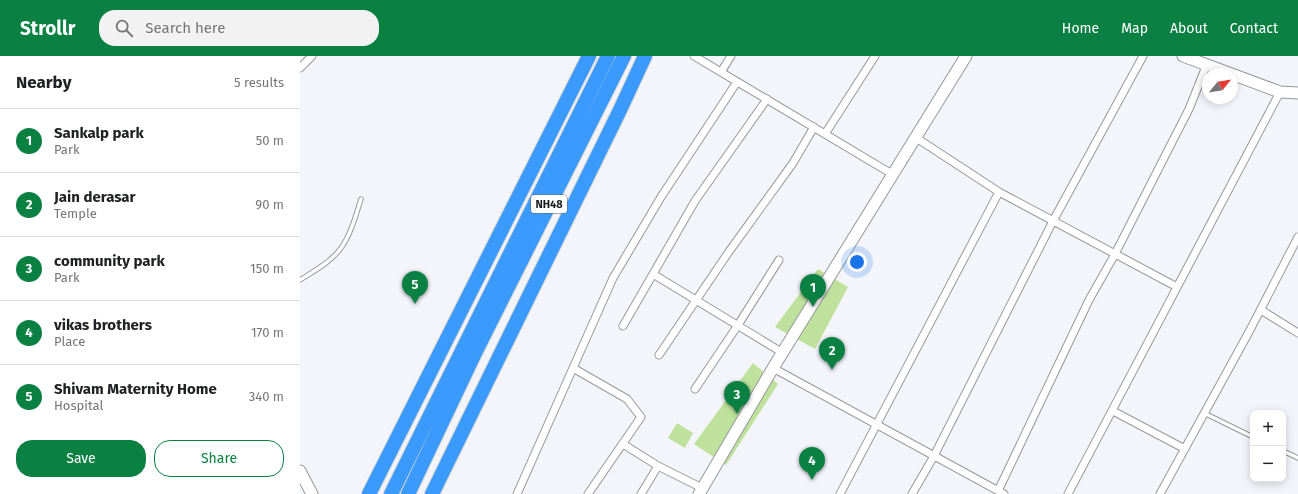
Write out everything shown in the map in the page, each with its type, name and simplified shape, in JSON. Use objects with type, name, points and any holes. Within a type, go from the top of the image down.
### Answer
[{"type":"highway","points":[[369,494],[589,56]]},
{"type":"highway","name":"NH48","points":[[408,494],[470,349],[608,56]]},
{"type":"highway","name":"NH48","points":[[391,494],[470,349],[624,56]]},
{"type":"highway","points":[[432,494],[645,56]]},
{"type":"highway","points":[[602,98],[620,110]]},
{"type":"main road","points":[[700,491],[892,174],[966,56]]},
{"type":"main road","points":[[1183,56],[1280,92],[1298,93]]},
{"type":"main road","points":[[300,471],[312,494]]},
{"type":"street","points":[[300,68],[312,56]]},
{"type":"street","points":[[694,56],[892,174]]},
{"type":"street","points":[[721,72],[731,56]]},
{"type":"street","points":[[825,134],[875,56]]},
{"type":"street","points":[[912,494],[934,456],[1053,221],[1143,56]]},
{"type":"street","points":[[774,368],[1001,492],[1089,300],[1115,254],[1189,109],[1208,64]]},
{"type":"street","points":[[517,494],[613,278],[661,197],[738,82]]},
{"type":"street","points":[[1068,494],[1280,92]]},
{"type":"street","points":[[623,326],[695,201],[767,99]]},
{"type":"street","points":[[659,355],[728,253],[793,163],[814,128]]},
{"type":"street","points":[[915,137],[999,192],[1177,287]]},
{"type":"street","points":[[840,494],[875,424],[999,192]]},
{"type":"street","points":[[1160,494],[1261,310],[1298,237]]},
{"type":"street","points":[[695,389],[779,260]]},
{"type":"street","points":[[653,274],[784,353]]},
{"type":"street","points":[[1261,310],[1298,333]]},
{"type":"street","points":[[573,368],[627,399],[641,417],[588,494]]},
{"type":"street","points":[[1113,411],[1185,449]]},
{"type":"street","points":[[623,444],[700,491]]},
{"type":"street","points":[[641,494],[658,466]]},
{"type":"lane","points":[[300,280],[321,266],[341,248],[348,236],[361,199]]},
{"type":"lane","points":[[1204,413],[1250,436]]},
{"type":"lane","points":[[1286,452],[1298,458]]},
{"type":"green space","points":[[818,269],[848,287],[815,349],[775,327]]},
{"type":"green space","points":[[753,363],[778,384],[726,465],[694,444]]},
{"type":"green space","points":[[677,423],[693,433],[685,448],[668,438]]},
{"type":"place","name":"Shivam Maternity Home","points":[[415,304]]},
{"type":"place","name":"Sankalp park","points":[[813,307]]},
{"type":"place","name":"Jain derasar","points":[[832,370]]},
{"type":"place","name":"community park","points":[[737,414]]},
{"type":"place","name":"vikas brothers","points":[[812,480]]}]
